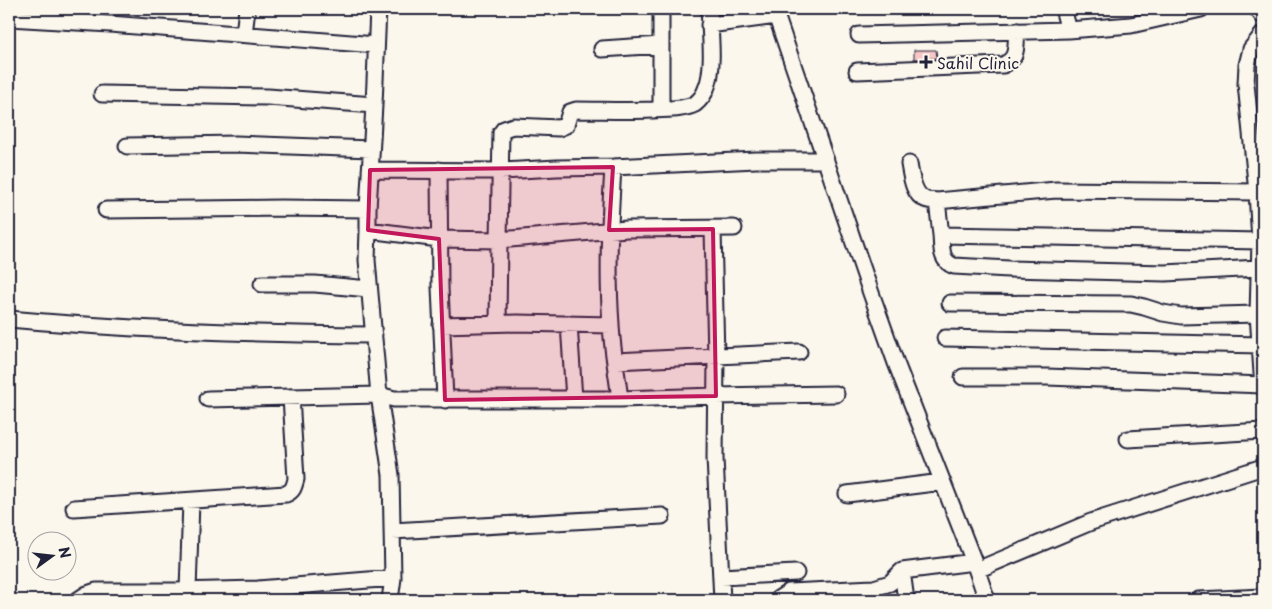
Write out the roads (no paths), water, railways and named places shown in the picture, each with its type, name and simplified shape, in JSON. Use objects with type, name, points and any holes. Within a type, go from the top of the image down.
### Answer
[{"type":"main road","points":[[1259,9],[1263,14]]},
{"type":"street","points":[[244,34],[247,9]]},
{"type":"street","points":[[378,9],[367,260],[379,395],[391,475],[393,578],[390,600]]},
{"type":"street","points":[[661,9],[662,109]]},
{"type":"street","points":[[498,324],[501,133],[504,129],[513,126],[559,128],[566,125],[570,112],[576,110],[622,111],[662,109],[685,107],[695,103],[702,97],[710,74],[709,9]]},
{"type":"street","points":[[1063,9],[1069,30]]},
{"type":"street","points":[[859,35],[1069,30],[1131,25],[1201,9]]},
{"type":"street","points":[[709,24],[775,13],[896,363],[987,600]]},
{"type":"street","points":[[9,18],[376,45]]},
{"type":"street","points":[[857,71],[1003,65],[1009,62],[1015,55],[1017,31]]},
{"type":"street","points":[[963,377],[1047,377],[1263,387],[1258,314],[1260,241],[1246,84],[1247,64],[1251,49],[1263,34]]},
{"type":"street","points":[[602,49],[661,45]]},
{"type":"street","points":[[102,94],[268,97],[374,105]]},
{"type":"street","points":[[126,146],[236,144],[372,149]]},
{"type":"street","points":[[370,170],[500,171],[756,160],[826,160]]},
{"type":"street","points":[[909,164],[918,194],[925,200],[937,201],[1056,190],[1257,192]]},
{"type":"street","points":[[613,167],[609,230],[611,325],[620,400]]},
{"type":"street","points":[[439,170],[441,324],[445,400]]},
{"type":"street","points":[[937,201],[943,256],[946,262],[954,266],[1165,273],[1259,268]]},
{"type":"street","points":[[106,210],[281,208],[368,210]]},
{"type":"street","points":[[368,230],[439,239],[499,240],[627,229],[734,228]]},
{"type":"street","points":[[713,229],[716,357],[714,458],[722,600]]},
{"type":"street","points":[[941,235],[1260,241]]},
{"type":"street","points":[[262,284],[315,284],[369,289]]},
{"type":"street","points":[[950,303],[1131,304],[1181,316],[1258,314]]},
{"type":"street","points":[[9,318],[85,326],[288,334],[374,335]]},
{"type":"street","points":[[441,324],[611,325]]},
{"type":"street","points":[[569,324],[574,399]]},
{"type":"street","points":[[945,338],[1261,345]]},
{"type":"street","points":[[615,361],[799,352]]},
{"type":"street","points":[[208,399],[379,395],[394,399],[620,400],[836,394]]},
{"type":"street","points":[[74,508],[286,494],[291,492],[296,479],[291,397]]},
{"type":"street","points":[[1128,439],[1263,432]]},
{"type":"street","points":[[778,600],[789,592],[874,588],[890,583],[902,571],[975,566],[1091,522],[1263,467]]},
{"type":"street","points":[[847,494],[942,482]]},
{"type":"street","points":[[188,591],[191,501]]},
{"type":"street","points":[[392,531],[662,516]]},
{"type":"street","points":[[902,571],[906,600]]},
{"type":"street","points":[[721,577],[796,573]]},
{"type":"street","points":[[78,600],[87,594],[96,592],[258,589],[393,578]]},
{"type":"street","points":[[1206,600],[1263,597]]},
{"type":"place","name":"Sahil Clinic","points":[[926,62]]}]
